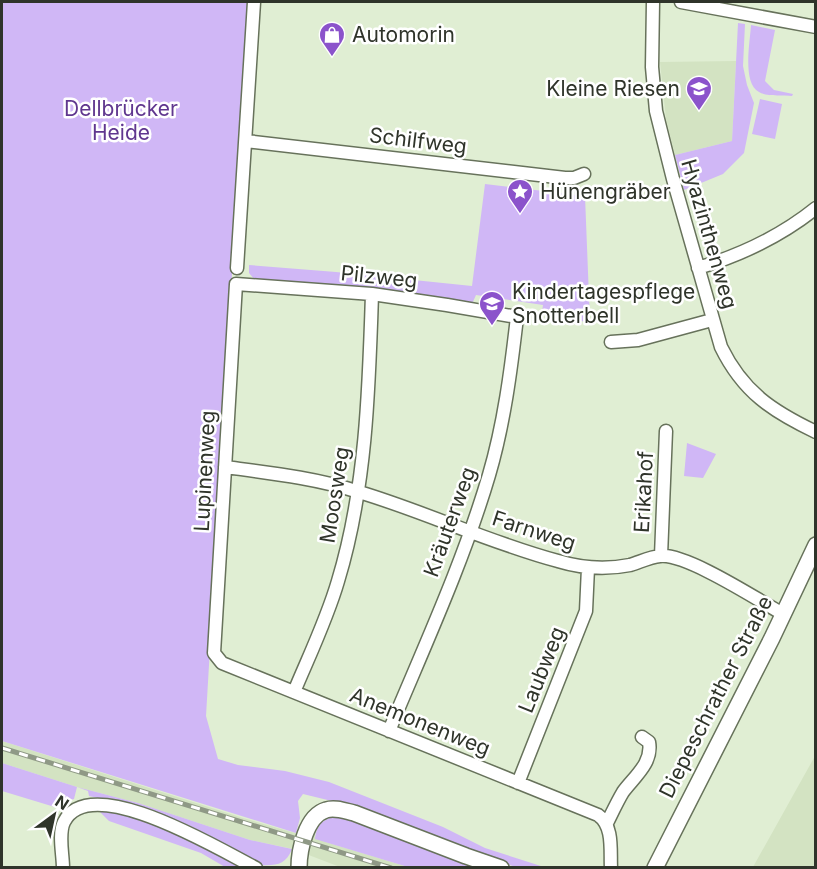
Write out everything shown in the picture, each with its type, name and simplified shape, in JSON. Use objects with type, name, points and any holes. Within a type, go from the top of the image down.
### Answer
[{"type":"street","points":[[237,268],[254,2]]},
{"type":"street","name":"Hyazinthenweg","points":[[653,2],[652,67],[656,111],[712,320],[726,357],[746,386],[762,401],[777,412],[816,432]]},
{"type":"street","points":[[681,2],[816,27]]},
{"type":"street","name":"Schilfweg","points":[[246,141],[565,178],[574,178],[584,174]]},
{"type":"street","points":[[698,268],[764,243],[816,208]]},
{"type":"street","name":"Pilzweg","points":[[236,284],[372,294],[447,304],[517,317]]},
{"type":"street","name":"Lupinenweg","points":[[217,659],[214,653],[236,284]]},
{"type":"street","name":"Moosweg","points":[[294,692],[338,583],[350,537],[358,491],[369,387],[372,294]]},
{"type":"street","name":"Kräuterweg","points":[[389,731],[471,531],[489,473],[512,366],[517,317]]},
{"type":"street","points":[[611,342],[638,340],[712,320]]},
{"type":"street","name":"Erikahof","points":[[661,556],[666,431]]},
{"type":"street","name":"Farnweg","points":[[225,467],[294,477],[358,491],[526,552],[588,568]]},
{"type":"street","name":"Diepeschrather Straße","points":[[655,867],[816,545]]},
{"type":"street","name":"Erikahof","points":[[588,568],[628,565],[661,556],[675,558],[698,567],[783,614]]},
{"type":"street","name":"Laubweg","points":[[518,783],[586,611],[588,568]]},
{"type":"street","name":"Anemonenweg","points":[[217,659],[222,663],[598,815],[607,823]]},
{"type":"street","points":[[611,867],[607,823],[624,792],[638,777],[651,751],[649,742],[642,737]]},
{"type":"street","points":[[63,867],[64,821],[76,810],[88,804],[101,804],[163,822],[256,867]]},
{"type":"street","points":[[299,867],[301,852],[313,818],[326,810],[338,809],[501,867]]},
{"type":"shaded area","name":"Kleine Riesen","points":[[736,61],[732,141],[675,155],[666,119],[660,62]]},
{"type":"shaded area","points":[[2,741],[243,818],[295,833],[299,830],[315,835],[316,839],[408,867],[340,867],[293,849],[250,840],[138,803],[77,787],[2,763]]},
{"type":"shaded area","points":[[815,756],[815,867],[753,867]]},
{"type":"green space","name":"Dellbrücker Heide","points":[[2,2],[248,2],[206,716],[218,759],[238,765],[285,771],[329,782],[443,827],[485,848],[544,867],[516,867],[456,849],[348,805],[303,794],[298,801],[300,818],[296,833],[2,741]]},
{"type":"green space","points":[[738,23],[745,24],[743,66],[754,103],[744,153],[723,174],[684,190],[675,155],[732,141]]},
{"type":"green space","points":[[751,25],[775,30],[765,81],[774,90],[793,94],[792,96],[766,95],[754,87],[750,80],[748,62]]},
{"type":"green space","points":[[760,99],[782,104],[775,139],[752,134]]},
{"type":"green space","points":[[485,184],[585,196],[590,323],[542,312],[543,305],[476,295],[472,304],[255,280],[249,273],[249,265],[472,286]]},
{"type":"green space","points":[[687,443],[716,454],[703,478],[684,476]]},
{"type":"green space","points":[[2,763],[77,787],[74,799],[60,803],[58,808],[2,791]]},
{"type":"green space","points":[[77,787],[138,803],[250,840],[292,849],[287,858],[279,863],[260,865],[120,803],[89,796],[88,791]]},
{"type":"green space","points":[[103,809],[145,819],[184,835],[246,867],[225,867],[201,853],[109,821],[99,811]]},
{"type":"green space","points":[[333,817],[350,820],[481,867],[408,867],[315,839],[320,824]]},
{"type":"railway","points":[[2,748],[391,868]]},
{"type":"place","name":"Automorin","points":[[332,58]]},
{"type":"place","name":"Kleine Riesen","points":[[699,112]]},
{"type":"place","name":"Hünengräber","points":[[520,215]]},
{"type":"place","name":"Kindertagespflege Snotterbell","points":[[492,327]]}]
